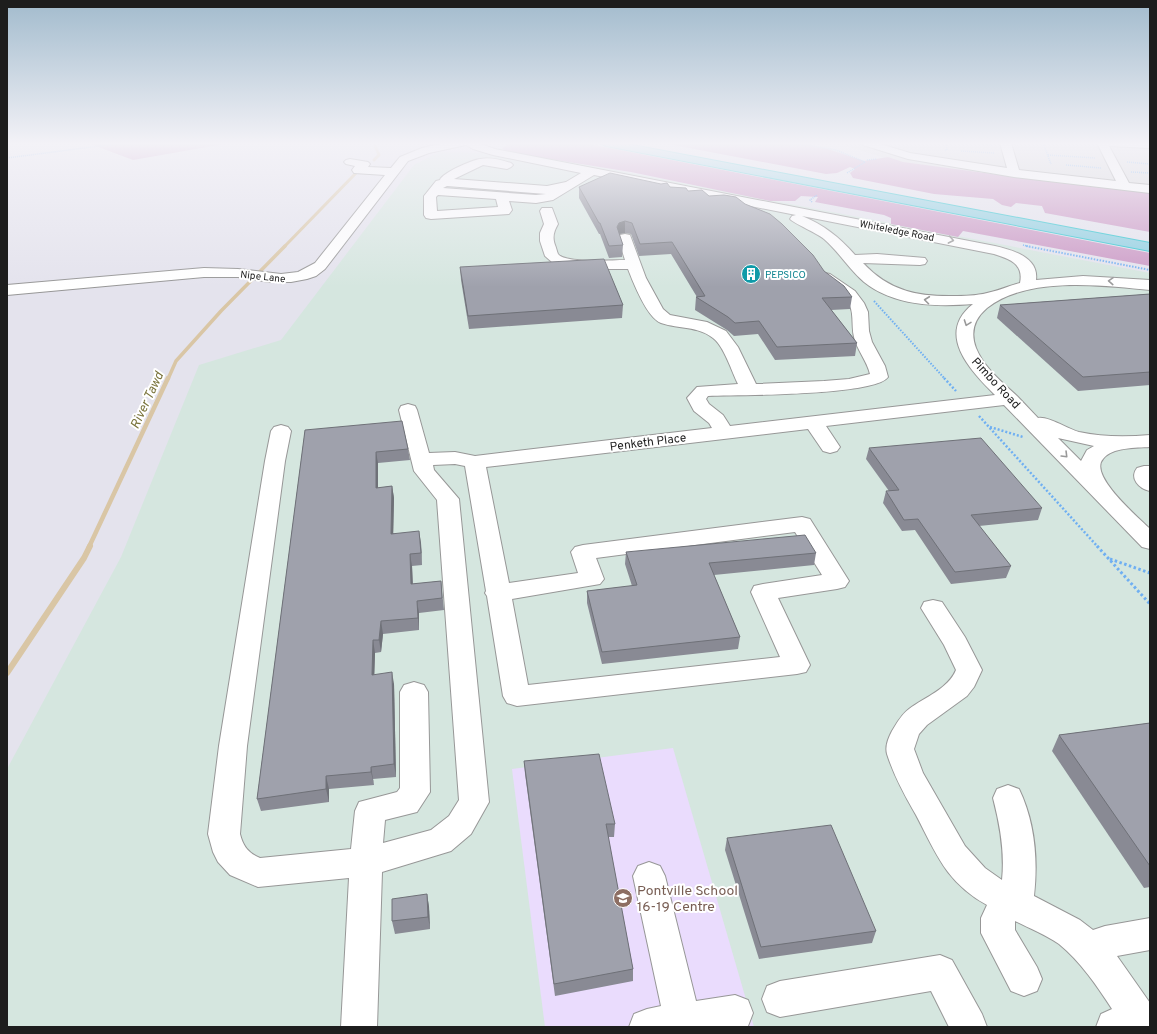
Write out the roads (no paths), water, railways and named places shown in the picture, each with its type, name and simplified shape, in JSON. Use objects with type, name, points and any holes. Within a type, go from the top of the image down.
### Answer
[{"type":"highway","points":[[858,191],[1150,247]]},
{"type":"highway","points":[[899,191],[1150,238]]},
{"type":"street","name":"Nipe Lane","points":[[7,290],[196,274],[250,274],[294,278],[314,271],[378,191]]},
{"type":"street","points":[[435,191],[430,196],[431,215],[499,213],[505,210],[502,197]]},
{"type":"street","points":[[448,191],[536,199],[561,191]]},
{"type":"street","points":[[653,191],[742,209],[757,213],[776,222]]},
{"type":"street","name":"Whiteledge Road","points":[[701,191],[975,245],[1010,254],[1021,261],[1028,269],[1029,275],[1027,286]]},
{"type":"street","name":"Whiteledge Road","points":[[721,195],[800,220],[828,234],[868,277],[880,286],[909,297],[947,301],[993,297]]},
{"type":"street","points":[[547,211],[551,224],[546,240],[552,256],[559,261],[590,265],[634,264]]},
{"type":"street","points":[[828,234],[827,230],[838,224],[864,223]]},
{"type":"street","points":[[625,238],[639,278],[656,311],[665,319],[701,325],[720,335],[729,347],[749,389]]},
{"type":"street","points":[[852,259],[877,258],[920,261]]},
{"type":"street","points":[[720,426],[716,398],[723,390],[835,385],[874,380],[878,377],[878,370],[866,349],[862,337],[860,307],[851,295],[824,276],[820,267]]},
{"type":"street","name":"Pimbo Road","points":[[1150,285],[1086,281],[1051,282],[1027,286],[993,297],[976,309],[969,317],[965,327],[964,337],[971,358],[979,369],[1150,542]]},
{"type":"street","points":[[1013,403],[1042,424],[1068,436],[1091,440],[1130,443]]},
{"type":"street","name":"Penketh Place","points":[[421,459],[455,458],[475,462],[720,426],[814,422],[1013,403]]},
{"type":"street","points":[[281,432],[275,461],[234,739],[224,834],[229,852],[241,865],[258,873],[366,862],[440,841],[460,825],[474,802],[448,499],[424,471],[408,410]]},
{"type":"street","points":[[814,422],[830,446]]},
{"type":"street","points":[[1106,498],[1091,474],[1090,460],[1093,455],[1100,451],[1130,443],[1150,441]]},
{"type":"street","points":[[475,462],[497,593],[517,696],[797,665],[763,592],[837,581],[802,524],[583,552],[592,579],[497,593]]},
{"type":"street","points":[[1150,472],[1144,472],[1144,478],[1150,485]]},
{"type":"street","points":[[933,608],[969,670],[965,682],[955,691],[922,714],[905,732],[900,749],[907,769],[922,799],[963,869],[980,883],[1012,902],[1071,933],[1095,954],[1115,981],[1135,1023]]},
{"type":"street","points":[[359,1027],[362,932],[370,811],[406,803],[415,792],[414,692]]},
{"type":"street","points":[[1008,798],[1016,822],[1020,853],[1019,880],[1012,902],[998,918],[998,932],[1024,979]]},
{"type":"street","points":[[650,876],[684,1024]]},
{"type":"street","points":[[1095,954],[1105,942],[1150,934]]},
{"type":"street","points":[[780,999],[940,972],[969,1027]]},
{"type":"street","points":[[647,1027],[684,1024],[735,1013]]},
{"type":"waterway","name":"River Tawd","points":[[284,247],[338,191]]},
{"type":"waterway","name":"River Tawd","points":[[168,379],[176,361],[221,311],[285,246]]},
{"type":"waterway","name":"River Tawd","points":[[89,547],[168,378]]},
{"type":"waterway","name":"River Tawd","points":[[7,673],[84,558],[90,546]]},
{"type":"place","name":"PEPSICO","points":[[751,274]]},
{"type":"place","name":"Pontville School 16-19 Centre","points":[[623,898]]}]
